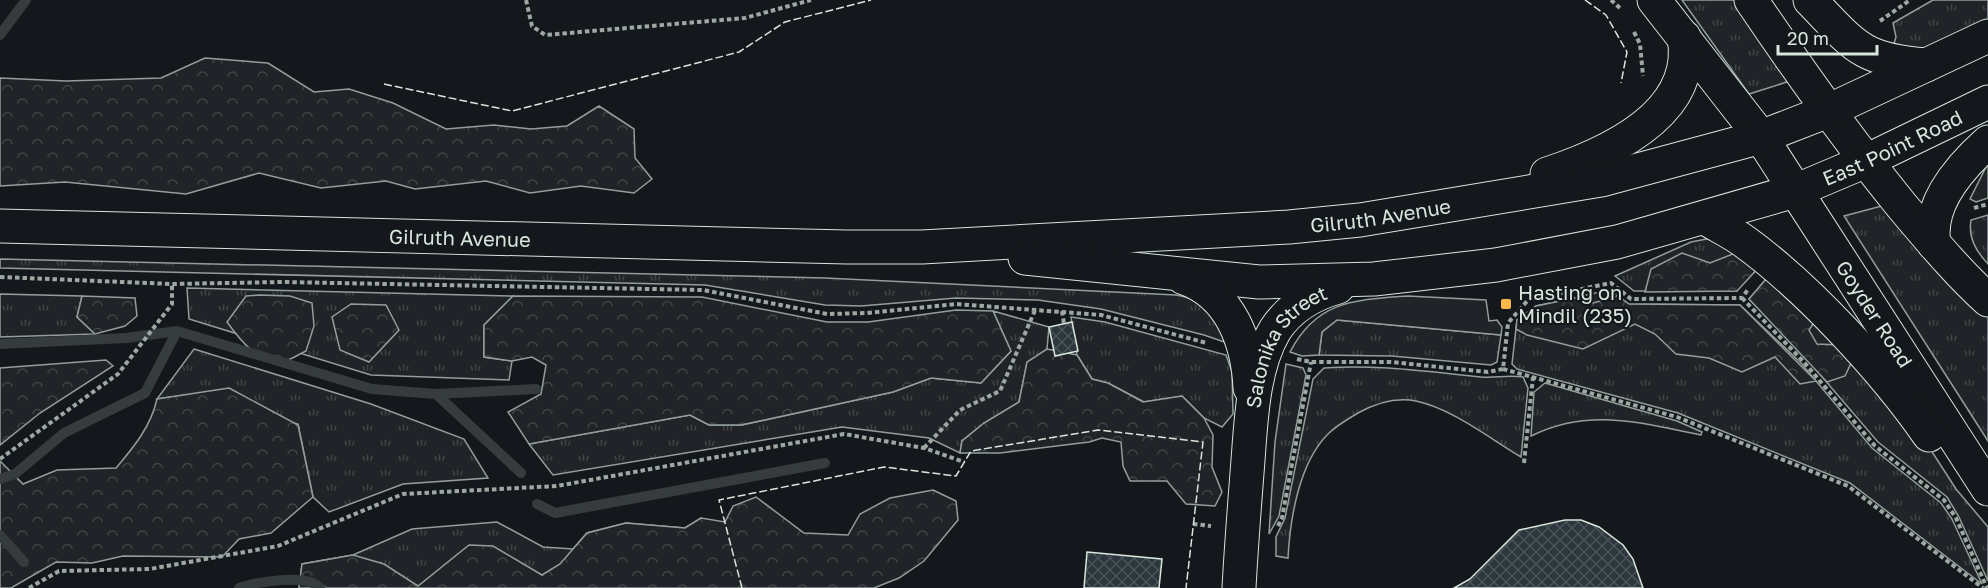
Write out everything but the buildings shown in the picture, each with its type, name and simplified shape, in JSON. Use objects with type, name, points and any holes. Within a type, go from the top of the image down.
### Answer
[{"type":"street","name":"Goyder Road","points":[[1654,0],[1761,137],[1988,489]]},
{"type":"street","points":[[1751,0],[1828,111],[1866,161],[1934,244],[1988,300]]},
{"type":"street","points":[[1810,0],[1865,52],[1895,63],[1927,65]]},
{"type":"street","points":[[1828,111],[1988,36]]},
{"type":"street","points":[[1421,210],[1580,163],[1634,134],[1667,104],[1683,75],[1686,52],[1684,37]]},
{"type":"street","name":"East Point Road","points":[[1795,191],[1866,161],[1988,102]]},
{"type":"street","name":"Gilruth Avenue","points":[[0,226],[922,247],[1230,231],[1360,220],[1601,180],[1761,137],[1828,111]]},
{"type":"street","points":[[1934,244],[1932,234],[1939,204],[1963,166],[1988,142]]},
{"type":"street","name":"Gilruth Avenue","points":[[922,247],[1259,282],[1374,279],[1496,265],[1557,255],[1617,242],[1795,191]]},
{"type":"street","points":[[1705,218],[1750,246],[1833,322],[1898,395],[1964,483],[1988,509]]},
{"type":"street","name":"Salonika Street","points":[[1177,275],[1198,284],[1225,307],[1256,355]]},
{"type":"street","name":"Salonika Street","points":[[1239,588],[1256,355],[1282,320],[1307,299],[1340,286],[1374,279]]},
{"type":"path","points":[[526,0],[532,26],[545,35],[745,18],[811,0]]},
{"type":"path","points":[[1611,0],[1623,11]]},
{"type":"path","points":[[1631,27],[1640,44],[1644,69],[1642,91],[1667,104]]},
{"type":"path","points":[[0,277],[172,284],[283,282],[703,290],[827,314],[867,313],[956,304],[1036,308],[1101,315],[1256,355],[1311,362],[1391,362],[1488,372],[1503,369],[1677,417],[1848,486],[1985,588]]},
{"type":"path","points":[[1742,298],[1755,281]]},
{"type":"path","points":[[1503,369],[1508,323],[1528,300],[1611,283],[1631,298],[1742,298],[1803,361],[1875,446],[1944,500],[1956,518],[1985,588]]},
{"type":"path","points":[[0,459],[118,374],[172,304],[172,284]]},
{"type":"path","points":[[924,448],[960,410],[999,391],[1036,308]]},
{"type":"path","points":[[1062,311],[1064,324]]},
{"type":"path","points":[[1277,528],[1282,518],[1311,362]]},
{"type":"path","points":[[1524,463],[1533,377]]},
{"type":"path","points":[[28,588],[59,571],[150,569],[278,546],[403,494],[556,486],[844,434],[924,448],[964,462]]},
{"type":"green space","points":[[1682,0],[1741,0],[1789,77],[1787,82],[1749,94]]},
{"type":"green space","points":[[1933,0],[1988,0],[1988,26],[1927,55],[1890,56],[1896,37],[1893,23]]},
{"type":"green space","points":[[205,58],[268,63],[314,92],[349,89],[393,103],[446,129],[494,125],[531,129],[567,126],[599,106],[634,129],[635,158],[652,179],[634,193],[581,186],[530,193],[486,181],[415,189],[386,181],[321,188],[259,173],[186,194],[65,182],[0,186],[0,78],[66,81],[161,78]]},
{"type":"green space","points":[[1988,163],[1988,198],[1976,202],[1970,199]]},
{"type":"green space","points":[[1889,204],[1988,312],[1988,441],[1844,216]]},
{"type":"green space","points":[[1988,215],[1988,264],[1974,244],[1970,227],[1971,220]]},
{"type":"green space","points":[[1717,237],[1739,248],[1737,291],[1634,291],[1615,276],[1691,242]]},
{"type":"green space","points":[[1743,250],[1761,265],[1737,291],[1645,292],[1651,269],[1682,253],[1710,263]]},
{"type":"green space","points":[[0,259],[825,278],[1176,295],[1199,301],[1212,309],[1230,344],[1204,335],[1101,309],[1038,300],[956,298],[861,306],[825,305],[705,285],[0,268]]},
{"type":"green space","points":[[1773,271],[1918,430],[1956,489],[1988,527],[1988,581],[1959,517],[1947,497],[1878,442],[1805,357],[1749,299]]},
{"type":"green space","points":[[1773,271],[1819,315],[1809,330],[1817,344],[1839,345],[1852,361],[1845,376],[1827,382],[1749,299]]},
{"type":"green space","points":[[187,288],[513,296],[484,325],[484,357],[512,361],[509,380],[371,375],[189,319]]},
{"type":"green space","points":[[1609,290],[1629,304],[1740,305],[1801,363],[1872,448],[1941,503],[1952,519],[1982,584],[1850,483],[1678,413],[1517,369],[1512,364],[1517,320],[1536,306]]},
{"type":"green space","points":[[0,294],[82,296],[77,317],[95,334],[0,337]]},
{"type":"green space","points":[[82,296],[135,298],[137,316],[125,326],[95,334],[77,317]]},
{"type":"green space","points":[[246,296],[290,296],[312,303],[314,326],[306,351],[284,361],[275,361],[258,355],[238,336],[227,322]]},
{"type":"green space","points":[[513,296],[702,297],[827,322],[868,322],[956,310],[993,311],[1011,351],[981,383],[931,378],[893,392],[741,425],[709,425],[690,415],[529,444],[508,412],[541,394],[546,365],[532,357],[512,361],[484,357],[484,325]]},
{"type":"green space","points":[[1408,296],[1486,300],[1489,321],[1497,320],[1502,327],[1501,335],[1337,320],[1322,332],[1319,355],[1302,356],[1290,352],[1312,322],[1325,312],[1354,302]]},
{"type":"green space","points":[[1618,296],[1629,304],[1740,305],[1816,381],[1800,384],[1775,357],[1742,372],[1709,358],[1676,354],[1655,334],[1635,324],[1583,349],[1527,335],[1516,329],[1517,320],[1536,306],[1575,298],[1586,305]]},
{"type":"green space","points":[[351,304],[386,305],[399,330],[369,362],[340,350],[332,317]]},
{"type":"green space","points":[[993,311],[1049,327],[1047,349],[1027,363],[1019,402],[984,423],[962,441],[960,453],[929,438],[842,427],[553,475],[529,444],[690,415],[709,425],[742,425],[893,392],[931,378],[981,383],[1011,351]]},
{"type":"green space","points":[[1071,317],[1105,322],[1226,355],[1232,372],[1233,414],[1222,427],[1204,418],[1182,396],[1144,402],[1108,383],[1092,379],[1077,355]]},
{"type":"green space","points":[[1337,320],[1501,335],[1497,362],[1491,365],[1392,356],[1319,355],[1322,332]]},
{"type":"green space","points":[[194,349],[371,404],[464,439],[488,478],[403,484],[329,512],[313,497],[298,424],[186,395],[157,399]]},
{"type":"green space","points":[[1047,349],[1077,355],[1092,379],[1108,383],[1143,402],[1182,396],[1204,418],[1213,435],[1212,467],[1222,492],[1215,506],[1186,504],[1167,481],[1130,481],[1123,466],[1121,442],[1102,438],[1089,442],[1000,453],[960,453],[962,441],[984,423],[1019,402],[1027,362]]},
{"type":"green space","points":[[106,360],[113,366],[40,413],[0,445],[0,368]]},
{"type":"green space","points":[[1286,364],[1303,368],[1306,375],[1279,516],[1269,534],[1275,442]]},
{"type":"green space","points":[[1324,368],[1383,368],[1481,377],[1523,377],[1528,388],[1521,457],[1457,417],[1430,405],[1401,400],[1372,406],[1339,425],[1318,446],[1298,492],[1291,526],[1288,558],[1276,556],[1276,537],[1285,518],[1313,379]]},
{"type":"green space","points":[[1545,383],[1677,421],[1702,432],[1701,435],[1636,422],[1594,420],[1552,427],[1531,436],[1534,392]]},
{"type":"green space","points":[[229,388],[298,425],[313,497],[271,533],[239,539],[222,557],[123,556],[92,563],[56,562],[11,588],[0,588],[0,461],[23,484],[57,470],[116,468],[146,427],[157,399]]},
{"type":"green space","points":[[933,490],[956,501],[958,520],[924,561],[899,578],[874,588],[299,588],[302,564],[353,555],[384,564],[418,586],[469,545],[493,546],[542,575],[560,564],[587,533],[626,523],[685,528],[701,518],[725,522],[733,506],[756,497],[804,533],[848,535],[860,514],[890,498]]},
{"type":"green space","points":[[701,518],[742,588],[299,588],[302,564],[353,555],[412,529],[497,522],[543,547],[573,549],[587,533],[626,523],[685,528]]},
{"type":"waterway","points":[[0,35],[26,0]]},
{"type":"waterway","points":[[0,344],[126,338],[177,331],[372,389],[436,394],[536,389]]},
{"type":"waterway","points":[[0,479],[15,474],[64,433],[145,393],[177,331]]},
{"type":"waterway","points":[[436,394],[521,473]]},
{"type":"waterway","points":[[537,504],[555,513],[825,463]]},
{"type":"waterway","points":[[0,535],[24,562]]},
{"type":"waterway","points":[[239,588],[281,580],[304,581],[320,588]]},
{"type":"fence","points":[[384,84],[512,111],[739,52],[785,22],[871,0]]},
{"type":"fence","points":[[1585,0],[1606,15],[1627,52],[1621,83]]},
{"type":"fence","points":[[742,588],[719,500],[884,467],[956,476],[971,451],[1098,430],[1203,442],[1186,588]]},
{"type":"place","name":"Hasting on Mindil (235)","points":[[1506,304]]}]
